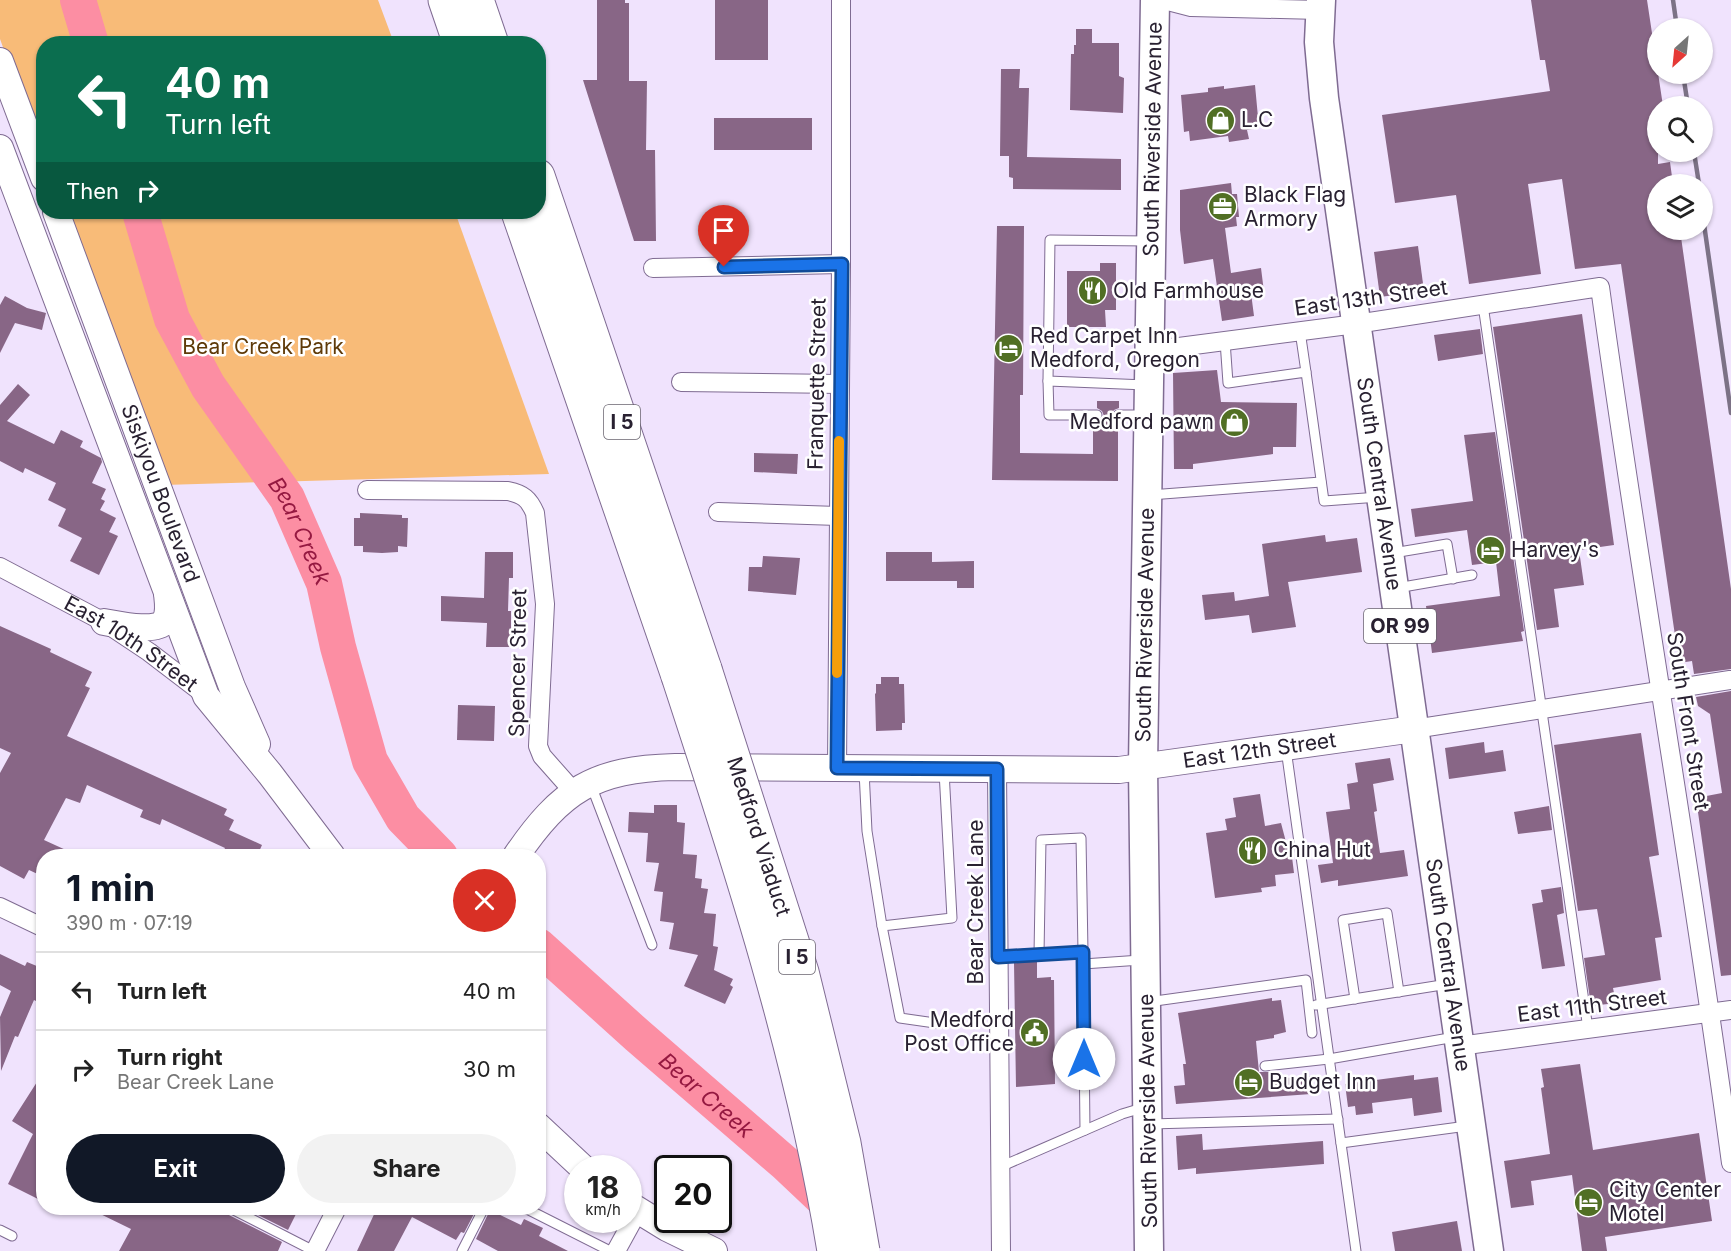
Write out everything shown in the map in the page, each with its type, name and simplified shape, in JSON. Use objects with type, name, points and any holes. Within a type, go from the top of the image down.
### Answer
[{"type":"highway","points":[[445,0],[457,36]]},
{"type":"highway","points":[[477,0],[489,36]]},
{"type":"highway","name":"I 5","points":[[546,202],[692,673]]},
{"type":"highway","name":"I 5","points":[[521,219],[692,673]]},
{"type":"highway","name":"Medford Viaduct","points":[[692,673],[724,817],[774,980],[814,1144],[834,1251]]},
{"type":"highway","name":"Medford Viaduct","points":[[692,673],[802,972],[844,1143],[863,1251]]},
{"type":"main road","name":"South Riverside Avenue","points":[[1149,1251],[1143,766],[1155,0]]},
{"type":"main road","name":"South Central Avenue","points":[[1320,5],[1319,42],[1324,98],[1489,1251]]},
{"type":"street","name":"Franquette Street","points":[[837,768],[842,264],[841,0]]},
{"type":"street","points":[[1164,0],[1191,7],[1227,4],[1320,5]]},
{"type":"street","points":[[0,61],[36,157]]},
{"type":"street","name":"Siskiyou Boulevard","points":[[0,147],[206,696]]},
{"type":"street","name":"Siskiyou Boulevard","points":[[59,219],[232,687],[270,774]]},
{"type":"street","points":[[653,268],[842,264]]},
{"type":"street","name":"East 13th Street","points":[[1148,351],[1356,324],[1600,287]]},
{"type":"street","name":"South Front Street","points":[[1600,287],[1617,413],[1711,1013],[1731,1163]]},
{"type":"street","points":[[681,382],[840,384]]},
{"type":"street","name":"Spencer Street","points":[[367,490],[508,491],[520,494],[530,502],[535,513],[544,604],[538,746],[542,756],[582,787]]},
{"type":"street","points":[[718,512],[838,516]]},
{"type":"street","name":"East 10th Street","points":[[0,567],[104,622],[149,652],[206,696],[270,774],[327,849]]},
{"type":"street","points":[[104,622],[150,628],[159,626],[165,621],[168,610],[167,594]]},
{"type":"street","name":"East 12th Street","points":[[582,787],[607,776],[649,768],[1119,770],[1414,729],[1730,680]]},
{"type":"street","name":"Bear Creek Lane","points":[[997,769],[1001,1251]]},
{"type":"street","points":[[521,849],[554,810],[582,787]]},
{"type":"street","points":[[0,907],[36,924]]},
{"type":"street","name":"East 11th Street","points":[[1458,1041],[1588,1029],[1731,1010]]},
{"type":"street","points":[[546,1133],[569,1155]]},
{"type":"street","points":[[642,1213],[714,1251]]},
{"type":"street","points":[[314,1251],[328,1215]]},
{"type":"street","points":[[616,1251],[623,1233]]},
{"type":"lane","points":[[1097,415],[1049,415],[1050,240],[1151,241]]},
{"type":"lane","points":[[1483,305],[1588,1029]]},
{"type":"lane","points":[[1300,331],[1324,501],[1381,497]]},
{"type":"lane","points":[[1225,341],[1228,383],[1306,372]]},
{"type":"lane","points":[[1048,381],[1148,385]]},
{"type":"lane","points":[[1119,416],[1148,415]]},
{"type":"lane","points":[[1147,495],[1321,482]]},
{"type":"lane","points":[[1389,553],[1447,544],[1453,579]]},
{"type":"lane","points":[[1395,589],[1472,575]]},
{"type":"lane","points":[[1286,747],[1356,1251]]},
{"type":"lane","points":[[864,768],[867,831],[900,1018],[935,1023]]},
{"type":"lane","points":[[882,926],[952,918],[944,768]]},
{"type":"lane","points":[[582,787],[651,945]]},
{"type":"lane","points":[[1038,954],[1041,840],[1082,838],[1085,1130]]},
{"type":"lane","points":[[1355,999],[1344,920],[1387,913],[1399,992]]},
{"type":"lane","points":[[998,957],[1083,952]]},
{"type":"lane","points":[[1083,964],[1146,960]]},
{"type":"lane","points":[[1146,1002],[1306,980],[1312,1033]]},
{"type":"lane","points":[[1309,1006],[1450,984]]},
{"type":"lane","points":[[1265,1066],[1458,1041]]},
{"type":"lane","points":[[1000,1167],[1122,1114],[1338,1119]]},
{"type":"lane","points":[[1341,1143],[1471,1125]]},
{"type":"lane","points":[[244,1215],[314,1251]]},
{"type":"lane","points":[[462,1251],[480,1215]]},
{"type":"lane","points":[[539,1215],[610,1251]]},
{"type":"lane","points":[[0,1230],[12,1236]]},
{"type":"green space","points":[[0,0],[378,0],[391,36],[36,36],[36,138],[0,39]]},
{"type":"green space","name":"Bear Creek Park","points":[[67,219],[458,219],[549,474],[164,485]]},
{"type":"building","points":[[597,0],[625,0],[625,3],[629,3],[629,81],[647,81],[646,150],[655,150],[656,241],[634,241],[583,80],[597,80]]},
{"type":"building","points":[[715,0],[768,0],[768,60],[715,60]]},
{"type":"building","points":[[1531,0],[1647,0],[1650,18],[1647,18],[1647,84],[1660,84],[1661,96],[1647,96],[1647,162],[1658,162],[1658,164],[1670,162],[1672,174],[1647,174],[1647,240],[1681,240],[1731,589],[1731,669],[1694,674],[1692,661],[1679,663],[1621,264],[1575,269],[1562,179],[1528,184],[1541,274],[1469,284],[1456,195],[1395,203],[1382,115],[1550,91],[1545,60],[1540,60]]},
{"type":"building","points":[[1076,29],[1092,29],[1092,43],[1119,43],[1119,76],[1124,78],[1123,113],[1070,110],[1071,54],[1074,54],[1074,45],[1076,45]]},
{"type":"building","points":[[1001,69],[1020,69],[1019,88],[1029,88],[1027,157],[1121,159],[1121,190],[1013,189],[1013,178],[1009,177],[1009,156],[1000,156]]},
{"type":"building","name":"L.C","points":[[1255,85],[1259,128],[1247,130],[1249,139],[1229,142],[1228,136],[1190,141],[1189,131],[1184,132],[1181,95],[1208,92],[1208,88],[1224,86],[1224,89]]},
{"type":"building","points":[[714,118],[812,118],[812,150],[714,150]]},
{"type":"building","points":[[1231,183],[1232,194],[1237,194],[1239,217],[1236,217],[1237,226],[1225,228],[1231,273],[1261,268],[1264,292],[1251,293],[1254,316],[1222,321],[1213,259],[1184,264],[1180,230],[1180,190]]},
{"type":"building","name":"Red Carpet Inn Medford, Oregon","points":[[997,226],[1024,226],[1023,395],[1020,395],[1020,453],[1093,454],[1093,423],[1104,416],[1097,408],[1097,401],[1119,401],[1119,408],[1111,414],[1118,422],[1118,481],[992,480]]},
{"type":"building","points":[[1418,246],[1424,291],[1380,297],[1374,252]]},
{"type":"building","name":"Old Farmhouse","points":[[1100,263],[1116,263],[1116,310],[1105,310],[1106,327],[1067,327],[1067,271],[1100,271]]},
{"type":"building","points":[[5,296],[27,308],[46,313],[42,330],[15,323],[0,353],[0,305]]},
{"type":"building","points":[[1582,314],[1614,545],[1579,550],[1584,585],[1554,589],[1559,627],[1537,630],[1493,327]]},
{"type":"building","points":[[1480,329],[1483,354],[1438,361],[1434,335]]},
{"type":"building","name":"Medford pawn","points":[[1217,370],[1221,402],[1297,403],[1296,447],[1273,447],[1273,454],[1193,464],[1193,469],[1174,469],[1173,373]]},
{"type":"building","points":[[18,384],[30,395],[7,421],[54,444],[61,430],[83,441],[80,447],[101,458],[102,462],[92,483],[106,489],[101,499],[105,501],[100,510],[116,518],[109,532],[118,536],[99,575],[70,561],[82,538],[58,526],[66,509],[48,500],[56,483],[25,468],[23,473],[0,461],[0,405]]},
{"type":"building","points":[[1495,432],[1524,631],[1521,632],[1523,641],[1432,653],[1426,606],[1500,596],[1496,562],[1472,565],[1467,530],[1415,537],[1411,509],[1473,501],[1464,435]]},
{"type":"building","points":[[754,453],[798,454],[797,474],[754,472]]},
{"type":"building","points":[[360,513],[402,515],[402,518],[408,518],[407,547],[398,546],[398,552],[382,553],[363,552],[363,546],[354,546],[354,518],[360,518]]},
{"type":"building","points":[[1325,535],[1326,542],[1357,538],[1362,572],[1288,582],[1296,627],[1252,633],[1249,615],[1205,620],[1202,595],[1234,592],[1235,601],[1269,596],[1262,544]]},
{"type":"building","points":[[485,552],[513,552],[513,578],[509,578],[508,611],[511,611],[511,647],[486,647],[487,623],[441,621],[441,596],[484,598]]},
{"type":"building","points":[[886,552],[932,552],[932,562],[974,561],[974,588],[957,588],[957,581],[886,581]]},
{"type":"building","points":[[763,556],[800,558],[796,595],[748,591],[749,567],[762,567]]},
{"type":"building","points":[[0,626],[51,649],[50,652],[92,672],[85,686],[90,688],[67,736],[227,809],[224,815],[234,820],[229,830],[262,845],[260,849],[224,849],[162,819],[160,825],[140,817],[143,810],[87,785],[80,803],[66,798],[44,840],[64,849],[36,849],[36,873],[29,870],[24,879],[0,866],[0,773],[11,753],[0,748]]},
{"type":"building","points":[[881,677],[899,677],[899,684],[904,684],[905,723],[902,723],[902,730],[876,731],[875,694],[876,684],[881,684]]},
{"type":"building","points":[[1731,691],[1731,975],[1721,976],[1696,798],[1722,793],[1710,714],[1698,706],[1696,697]]},
{"type":"building","points":[[458,705],[495,706],[494,741],[457,740]]},
{"type":"building","points":[[1641,733],[1659,855],[1649,857],[1662,937],[1655,938],[1661,980],[1613,988],[1616,1003],[1591,1006],[1584,958],[1605,955],[1597,909],[1578,911],[1554,745]]},
{"type":"building","points":[[1484,742],[1485,753],[1503,750],[1506,771],[1449,779],[1445,748]]},
{"type":"building","points":[[1390,758],[1394,780],[1373,784],[1377,811],[1374,812],[1380,853],[1404,850],[1408,876],[1338,886],[1338,880],[1321,883],[1318,865],[1333,863],[1326,812],[1350,809],[1347,784],[1358,782],[1355,763]]},
{"type":"building","name":"China Hut","points":[[1260,794],[1265,826],[1281,823],[1286,842],[1290,841],[1294,873],[1275,875],[1276,886],[1261,888],[1262,892],[1215,898],[1206,833],[1227,830],[1225,819],[1236,817],[1233,798]]},
{"type":"building","points":[[654,805],[677,805],[677,822],[685,823],[683,854],[697,855],[695,878],[702,879],[701,888],[708,889],[704,913],[716,914],[713,946],[718,947],[714,970],[733,979],[730,985],[733,987],[725,1004],[684,986],[698,955],[669,949],[674,923],[660,921],[663,892],[654,891],[659,863],[646,862],[648,833],[628,832],[629,812],[654,813]]},
{"type":"building","points":[[1549,806],[1552,830],[1518,834],[1514,812]]},
{"type":"building","points":[[1561,887],[1564,913],[1557,915],[1565,966],[1542,969],[1532,904],[1543,902],[1541,890]]},
{"type":"building","points":[[0,954],[25,966],[27,962],[36,966],[36,1001],[34,1000],[18,1037],[15,1036],[1,1071],[0,1017],[11,991],[0,985]]},
{"type":"building","name":"Medford Post Office","points":[[1037,961],[1037,978],[1051,977],[1051,980],[1054,980],[1055,1084],[1016,1087],[1014,963]]},
{"type":"building","points":[[1272,998],[1272,1001],[1281,1000],[1286,1032],[1274,1035],[1274,1038],[1256,1041],[1259,1072],[1271,1072],[1272,1079],[1310,1076],[1311,1094],[1176,1104],[1174,1086],[1185,1085],[1183,1064],[1186,1064],[1178,1013]]},
{"type":"building","points":[[1580,1064],[1593,1150],[1699,1133],[1712,1221],[1605,1237],[1607,1251],[1582,1251],[1572,1175],[1531,1181],[1534,1205],[1511,1208],[1504,1161],[1550,1154],[1541,1088],[1544,1087],[1541,1069]]},
{"type":"building","points":[[1414,1075],[1414,1080],[1438,1077],[1442,1112],[1414,1116],[1412,1098],[1372,1103],[1373,1113],[1356,1115],[1355,1106],[1348,1107],[1345,1084]]},
{"type":"building","points":[[36,1084],[36,1198],[8,1184],[33,1134],[12,1121]]},
{"type":"building","points":[[1202,1134],[1203,1150],[1323,1141],[1324,1164],[1196,1174],[1196,1168],[1178,1170],[1176,1136]]},
{"type":"building","points":[[102,1215],[229,1215],[282,1242],[278,1251],[119,1251],[131,1229]]},
{"type":"building","points":[[258,1215],[296,1215],[288,1230]]},
{"type":"building","points":[[374,1215],[473,1215],[464,1233],[461,1232],[456,1240],[412,1217],[394,1251],[357,1251]]},
{"type":"building","points":[[488,1215],[500,1215],[521,1225],[524,1219],[543,1228],[539,1236],[568,1251],[498,1251],[476,1239]]},
{"type":"building","points":[[1457,1221],[1462,1251],[1395,1251],[1392,1232]]},
{"type":"waterway","name":"Bear Creek","points":[[78,0],[89,36]]},
{"type":"waterway","name":"Bear Creek","points":[[142,219],[172,319],[208,386],[287,498],[324,583],[338,647],[370,761],[403,818],[433,849]]},
{"type":"waterway","name":"Bear Creek","points":[[546,953],[786,1164],[840,1215]]},
{"type":"railway","points":[[1673,0],[1676,18]]},
{"type":"railway","points":[[1685,84],[1686,96]]},
{"type":"railway","points":[[1696,162],[1697,174]]},
{"type":"railway","points":[[1706,240],[1731,413]]},
{"type":"slow traffic","points":[[837,673],[839,441]]},
{"type":"place","name":"L.C","points":[[1220,120]]},
{"type":"place","name":"Black Flag Armory","points":[[1223,207]]},
{"type":"place","name":"Old Farmhouse","points":[[1092,291]]},
{"type":"place","name":"Red Carpet Inn Medford, Oregon","points":[[1009,348]]},
{"type":"place","name":"Medford pawn","points":[[1235,422]]},
{"type":"place","name":"Harvey's","points":[[1490,550]]},
{"type":"place","name":"China Hut","points":[[1252,850]]},
{"type":"place","name":"Medford Post Office","points":[[1035,1032]]},
{"type":"place","name":"Budget Inn","points":[[1248,1082]]},
{"type":"place","name":"City Center Motel","points":[[1588,1202]]},
{"type":"route","points":[[724,267],[842,264],[837,768],[997,769],[998,957],[1083,952],[1084,1059]]}]
